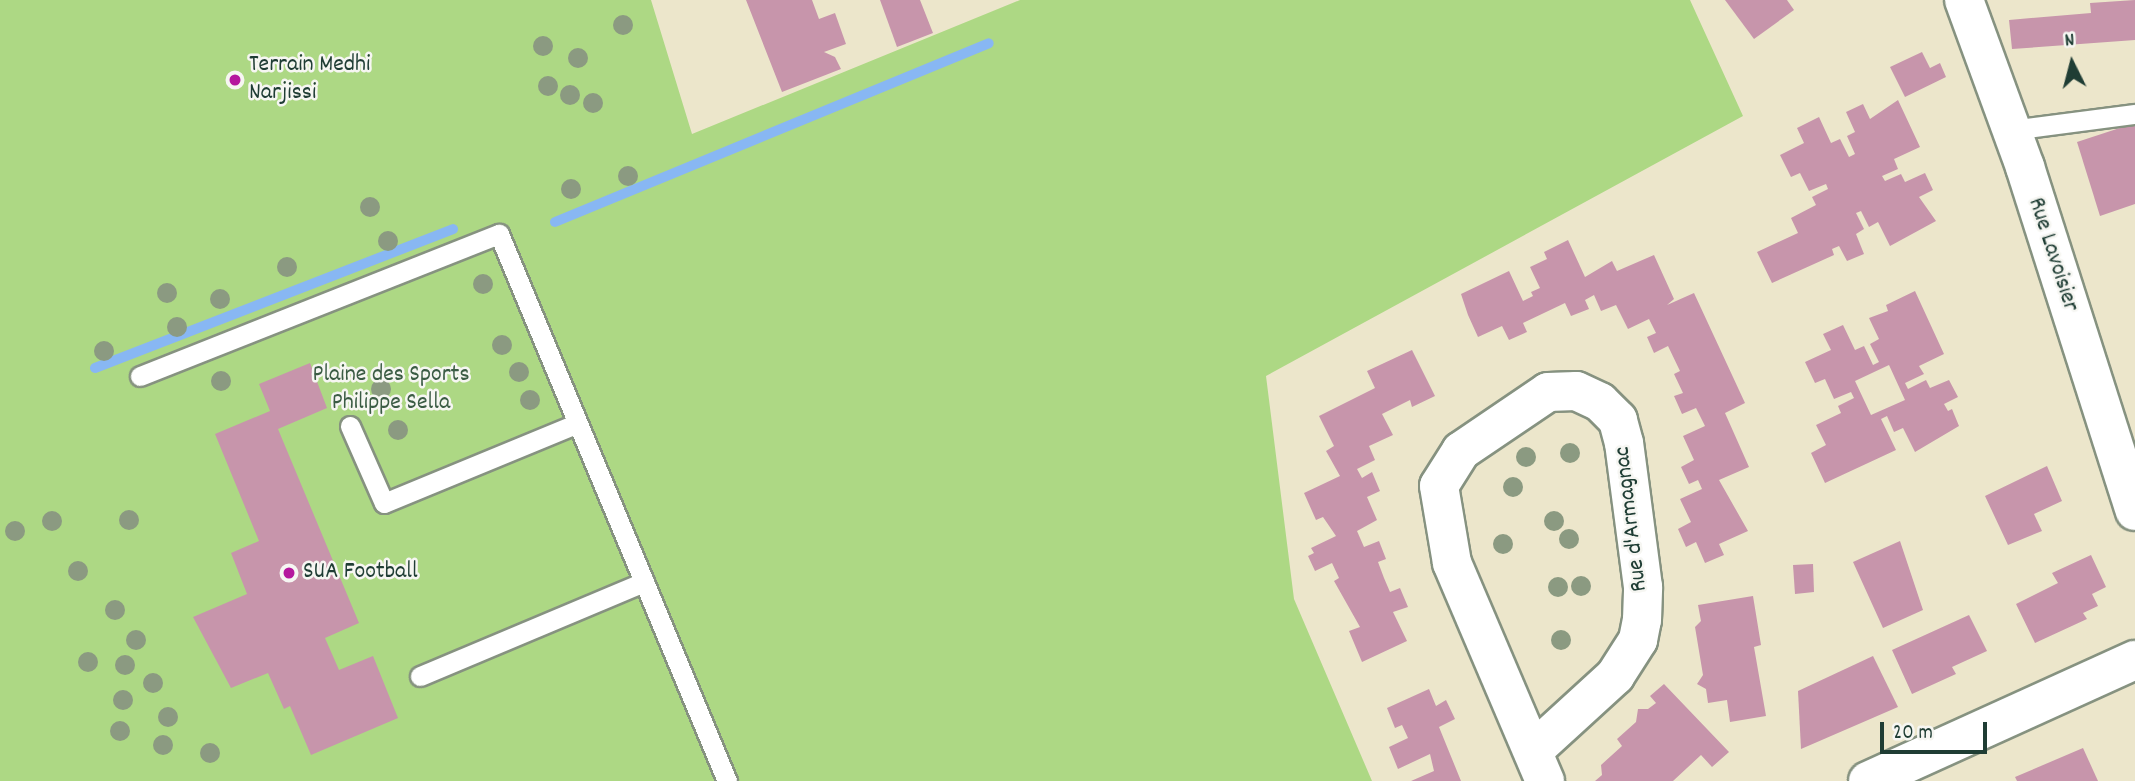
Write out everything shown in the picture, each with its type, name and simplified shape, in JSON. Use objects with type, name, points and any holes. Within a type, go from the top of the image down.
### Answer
[{"type":"street","name":"Rue Lavoisier","points":[[1964,0],[2011,130],[2135,511]]},
{"type":"street","name":"Rue d'Armagnac","points":[[1576,391],[1609,411],[1618,420],[1624,443],[1643,587],[1642,620],[1638,640],[1615,676],[1539,766],[1452,563],[1439,486],[1461,451],[1548,392],[1576,391]]},
{"type":"street","points":[[1868,781],[2135,660]]},
{"type":"lane","points":[[2011,130],[2135,114]]},
{"type":"lane","points":[[140,376],[499,234],[727,781]]},
{"type":"lane","points":[[350,426],[384,503],[576,424]]},
{"type":"lane","points":[[420,676],[644,582]]},
{"type":"green space","name":"Plaine des Sports Philippe Sella","points":[[0,0],[651,0],[692,134],[1020,0],[1690,0],[1743,116],[1266,376],[1294,599],[1372,781],[0,781]]},
{"type":"building","points":[[746,0],[812,0],[819,19],[835,13],[846,44],[824,52],[835,57],[841,69],[782,92]]},
{"type":"building","points":[[880,0],[920,0],[933,33],[897,47]]},
{"type":"building","points":[[1725,0],[1787,0],[1794,10],[1754,39]]},
{"type":"building","points":[[2135,0],[2135,40],[2012,49],[2009,20],[2091,13],[2090,3]]},
{"type":"building","points":[[1922,52],[1930,68],[1940,63],[1946,77],[1905,97],[1890,67]]},
{"type":"building","points":[[1898,100],[1920,147],[1894,159],[1898,169],[1882,176],[1885,181],[1901,174],[1905,182],[1925,173],[1933,190],[1919,197],[1936,221],[1890,246],[1878,222],[1869,227],[1861,211],[1856,213],[1864,229],[1856,234],[1864,254],[1847,261],[1839,246],[1832,249],[1834,255],[1772,283],[1757,252],[1798,233],[1791,218],[1816,205],[1812,197],[1828,189],[1826,184],[1809,191],[1800,173],[1791,177],[1780,155],[1804,143],[1797,128],[1819,117],[1831,143],[1840,139],[1849,157],[1855,154],[1847,136],[1855,132],[1846,112],[1863,104],[1870,119]]},
{"type":"building","points":[[2135,123],[2135,204],[2100,216],[2077,142]]},
{"type":"building","points":[[1568,240],[1585,277],[1612,261],[1617,271],[1654,255],[1674,299],[1667,305],[1694,293],[1745,403],[1725,413],[1749,467],[1719,480],[1748,531],[1719,544],[1724,555],[1705,563],[1696,542],[1686,547],[1678,529],[1691,522],[1680,499],[1702,489],[1698,480],[1689,484],[1681,467],[1694,460],[1683,436],[1705,426],[1696,408],[1682,414],[1674,396],[1683,393],[1674,374],[1680,371],[1668,346],[1654,353],[1647,337],[1656,333],[1649,319],[1628,329],[1616,305],[1601,311],[1594,295],[1585,300],[1589,309],[1571,316],[1565,303],[1523,323],[1527,332],[1509,340],[1502,326],[1478,337],[1461,294],[1509,271],[1523,301],[1533,296],[1531,292],[1540,288],[1530,267],[1547,259],[1544,252]]},
{"type":"building","points":[[1915,291],[1944,354],[1919,366],[1924,374],[1905,383],[1908,389],[1926,380],[1930,388],[1949,380],[1958,397],[1944,404],[1948,411],[1952,409],[1959,426],[1915,452],[1903,428],[1894,432],[1887,416],[1881,419],[1896,450],[1825,483],[1811,453],[1826,445],[1816,425],[1841,413],[1838,406],[1854,398],[1851,392],[1834,399],[1825,379],[1815,383],[1805,362],[1831,350],[1823,334],[1843,325],[1855,350],[1864,346],[1873,365],[1879,362],[1870,344],[1879,339],[1869,318],[1888,311],[1886,305]],"holes":[[[1889,365],[1905,400],[1871,415],[1855,381]]]},
{"type":"building","points":[[1412,350],[1435,396],[1412,407],[1410,400],[1382,414],[1393,435],[1369,446],[1375,460],[1357,469],[1362,478],[1372,472],[1380,491],[1367,497],[1377,520],[1357,531],[1364,547],[1379,541],[1386,559],[1378,562],[1390,592],[1400,588],[1408,607],[1393,612],[1407,641],[1362,662],[1349,631],[1360,627],[1334,581],[1339,578],[1332,563],[1315,571],[1308,556],[1314,553],[1311,548],[1336,536],[1323,517],[1316,520],[1304,493],[1340,476],[1326,451],[1334,446],[1319,416],[1375,388],[1367,371]]},
{"type":"building","name":"SUA Football","points":[[310,363],[327,408],[278,429],[359,623],[325,638],[339,670],[373,656],[398,718],[311,755],[290,706],[284,709],[268,673],[231,688],[193,617],[247,594],[231,553],[259,541],[215,434],[270,411],[259,384]]},
{"type":"building","points":[[2047,466],[2062,501],[2034,514],[2042,531],[2008,545],[1985,496]]},
{"type":"building","points":[[1900,541],[1923,610],[1883,628],[1853,562]]},
{"type":"building","points":[[2091,555],[2106,587],[2092,594],[2098,606],[2083,613],[2087,619],[2035,643],[2016,604],[2058,583],[2052,573]]},
{"type":"building","points":[[1813,564],[1814,592],[1795,594],[1793,565]]},
{"type":"building","points":[[1753,596],[1761,645],[1754,647],[1766,716],[1730,722],[1727,700],[1708,703],[1706,689],[1697,684],[1703,675],[1695,627],[1701,621],[1698,605]]},
{"type":"building","points":[[1969,615],[1987,651],[1952,667],[1956,674],[1912,694],[1892,650]]},
{"type":"building","points":[[1873,656],[1898,707],[1801,749],[1798,691]]},
{"type":"building","points":[[1664,684],[1729,752],[1712,767],[1701,755],[1673,781],[1595,781],[1602,775],[1601,765],[1622,746],[1617,739],[1636,722],[1638,709],[1648,709],[1656,703],[1650,696]]},
{"type":"building","points":[[1429,689],[1436,706],[1446,700],[1455,719],[1439,727],[1461,781],[1411,781],[1434,771],[1430,754],[1398,769],[1389,747],[1408,738],[1402,725],[1395,728],[1387,708]]},
{"type":"building","points":[[2083,748],[2098,781],[2017,781],[2015,777]]},
{"type":"waterway","points":[[555,222],[989,43]]},
{"type":"waterway","points":[[95,368],[453,229]]},
{"type":"place","name":"Terrain Medhi Narjissi","points":[[235,80]]},
{"type":"place","name":"SUA Football","points":[[289,573]]}]
